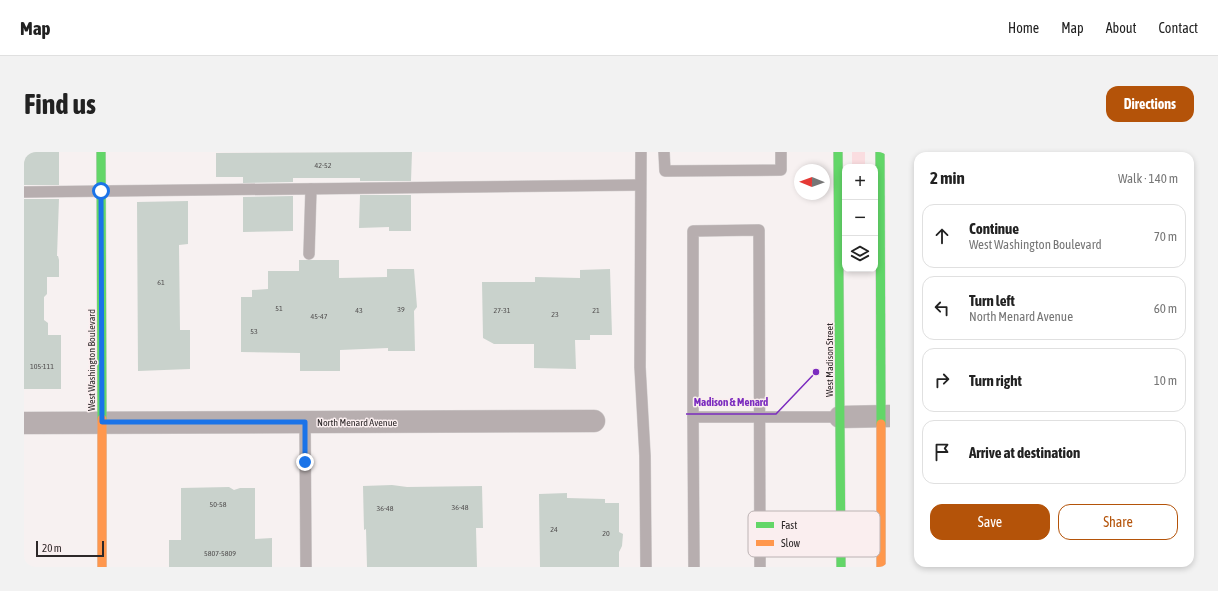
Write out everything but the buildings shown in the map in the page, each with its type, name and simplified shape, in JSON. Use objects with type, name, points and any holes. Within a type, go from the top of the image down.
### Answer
[{"type":"main road","name":"West Washington Boulevard","points":[[101,152],[102,567]]},
{"type":"main road","name":"West Madison Street","points":[[838,152],[841,511]]},
{"type":"main road","points":[[880,152],[885,416],[881,567]]},
{"type":"main road","name":"West Madison Street","points":[[841,557],[841,567]]},
{"type":"street","points":[[840,417],[885,416]]},
{"type":"street","name":"North Menard Avenue","points":[[24,423],[594,421]]},
{"type":"lane","points":[[641,152],[640,367],[645,456],[646,567]]},
{"type":"lane","points":[[664,152],[665,171],[781,170],[780,152]]},
{"type":"lane","points":[[24,192],[640,185]]},
{"type":"lane","points":[[309,254],[311,188]]},
{"type":"lane","points":[[694,567],[693,231],[759,230],[760,511]]},
{"type":"lane","points":[[694,417],[840,417]]},
{"type":"lane","points":[[305,422],[306,567]]},
{"type":"shaded area","points":[[852,152],[865,152],[865,164],[852,164]]},
{"type":"traffic: fast","points":[[101,152],[102,419]]},
{"type":"traffic: fast","points":[[838,152],[841,511]]},
{"type":"traffic: fast","points":[[880,152],[881,424]]},
{"type":"traffic: fast","points":[[841,557],[841,567]]},
{"type":"traffic: slow","points":[[102,419],[102,567]]},
{"type":"traffic: slow","points":[[881,424],[881,567]]},
{"type":"place","name":"Madison & Menard","points":[[816,372]]},
{"type":"route","points":[[101,191],[102,422],[305,422],[305,462]]}]
